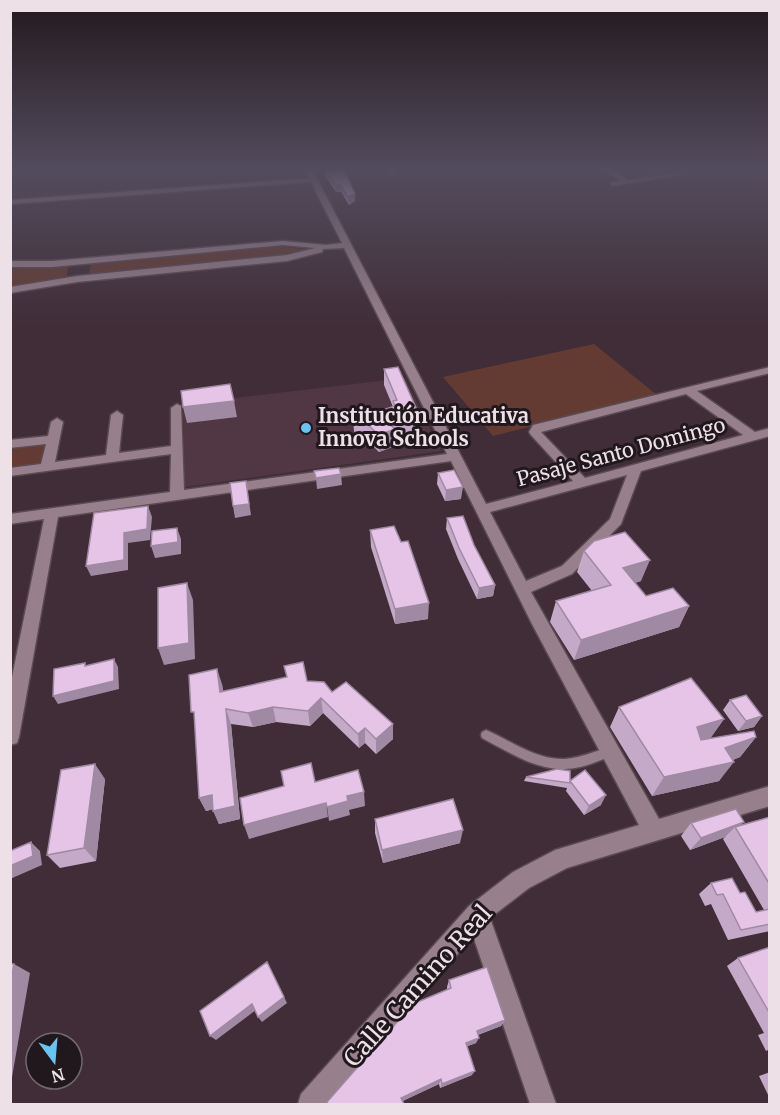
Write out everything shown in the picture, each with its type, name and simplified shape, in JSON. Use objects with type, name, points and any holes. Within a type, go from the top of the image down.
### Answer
[{"type":"street","points":[[335,221],[523,590],[653,829]]},
{"type":"street","points":[[10,264],[78,262],[283,243],[326,247]]},
{"type":"street","points":[[10,290],[77,279],[287,258],[326,247],[346,245]]},
{"type":"street","points":[[77,279],[78,262]]},
{"type":"street","points":[[582,483],[535,432],[537,428],[770,370]]},
{"type":"street","points":[[688,390],[753,437]]},
{"type":"street","points":[[177,408],[177,495]]},
{"type":"street","points":[[112,458],[117,415]]},
{"type":"street","points":[[47,466],[57,422]]},
{"type":"street","name":"Pasaje Santo Domingo","points":[[482,510],[770,432]]},
{"type":"street","points":[[10,444],[53,439]]},
{"type":"street","points":[[10,472],[177,448]]},
{"type":"street","points":[[10,519],[454,457]]},
{"type":"street","points":[[523,590],[567,570],[616,521],[636,468]]},
{"type":"street","points":[[10,737],[52,513]]},
{"type":"street","name":"Calle Camino Real","points":[[311,1104],[477,914],[521,880],[562,858],[770,796]]},
{"type":"street","points":[[477,914],[543,1104]]},
{"type":"lane","points":[[486,735],[525,755],[549,762],[566,764],[610,752]]},
{"type":"shaded area","points":[[280,246],[310,250],[282,256],[89,274],[91,264]]},
{"type":"shaded area","points":[[68,266],[67,276],[39,284],[11,287],[10,269]]},
{"type":"shaded area","points":[[594,344],[657,395],[493,436],[443,377]]},
{"type":"shaded area","name":"Institución Educativa Innova Schools","points":[[405,378],[441,451],[185,487],[183,404]]},
{"type":"shaded area","points":[[50,441],[44,464],[11,468],[10,447]]},
{"type":"building","points":[[398,367],[421,419],[387,422],[395,429],[379,435],[367,424],[354,425],[353,420],[395,406],[393,401],[397,400],[384,369]]},
{"type":"building","points":[[230,384],[234,401],[183,407],[181,391]]},
{"type":"building","points":[[339,468],[341,474],[316,478],[314,471]]},
{"type":"building","points":[[454,470],[463,487],[446,490],[438,473]]},
{"type":"building","points":[[246,481],[249,504],[233,506],[230,483]]},
{"type":"building","points":[[148,506],[147,529],[124,533],[124,560],[86,566],[94,513]]},
{"type":"building","points":[[463,516],[474,545],[495,585],[479,588],[459,548],[447,518]]},
{"type":"building","points":[[394,526],[401,542],[408,541],[429,603],[395,609],[370,530]]},
{"type":"building","points":[[177,528],[178,542],[151,546],[152,531]]},
{"type":"building","points":[[625,532],[650,560],[623,568],[646,596],[673,588],[689,606],[581,640],[556,601],[611,585],[584,551],[594,541]]},
{"type":"building","points":[[187,583],[189,643],[158,648],[158,588]]},
{"type":"building","points":[[114,659],[114,681],[53,696],[54,669],[85,663],[85,666]]},
{"type":"building","points":[[303,662],[307,681],[324,682],[332,692],[346,682],[393,724],[376,739],[365,728],[358,734],[321,698],[308,711],[273,707],[248,713],[226,709],[235,806],[213,811],[212,795],[199,798],[194,712],[191,712],[189,675],[217,669],[220,692],[287,677],[284,666]]},
{"type":"building","points":[[691,678],[724,719],[697,727],[701,740],[754,731],[756,737],[725,748],[734,762],[664,777],[619,707]]},
{"type":"building","points":[[746,695],[762,716],[746,721],[730,700]]},
{"type":"building","points":[[311,763],[315,782],[358,770],[364,792],[347,796],[348,801],[327,807],[326,803],[244,825],[240,798],[284,786],[281,771]]},
{"type":"building","points":[[95,764],[84,848],[47,855],[61,770]]},
{"type":"building","points":[[557,769],[570,771],[570,783],[526,777]]},
{"type":"building","points":[[585,770],[606,795],[589,806],[570,781]]},
{"type":"building","points":[[453,799],[463,830],[382,850],[375,819]]},
{"type":"building","points":[[736,809],[744,822],[701,838],[691,823]]},
{"type":"building","points":[[770,817],[770,885],[735,827]]},
{"type":"building","points":[[31,842],[33,856],[10,866],[10,851]]},
{"type":"building","points":[[732,878],[740,893],[745,892],[756,912],[770,909],[770,924],[741,930],[723,894],[717,895],[711,883]]},
{"type":"building","points":[[770,947],[770,1014],[738,958]]},
{"type":"building","points":[[267,962],[284,997],[258,1017],[252,1004],[210,1036],[200,1011]]},
{"type":"building","points":[[10,964],[14,964],[10,985]]},
{"type":"building","points":[[487,967],[505,1020],[477,1031],[479,1038],[466,1043],[475,1071],[442,1084],[441,1079],[401,1098],[404,1104],[328,1104],[327,1102],[419,997],[420,1001],[451,988],[449,980]]},
{"type":"place","name":"Institución Educativa Innova Schools","points":[[306,428]]}]
